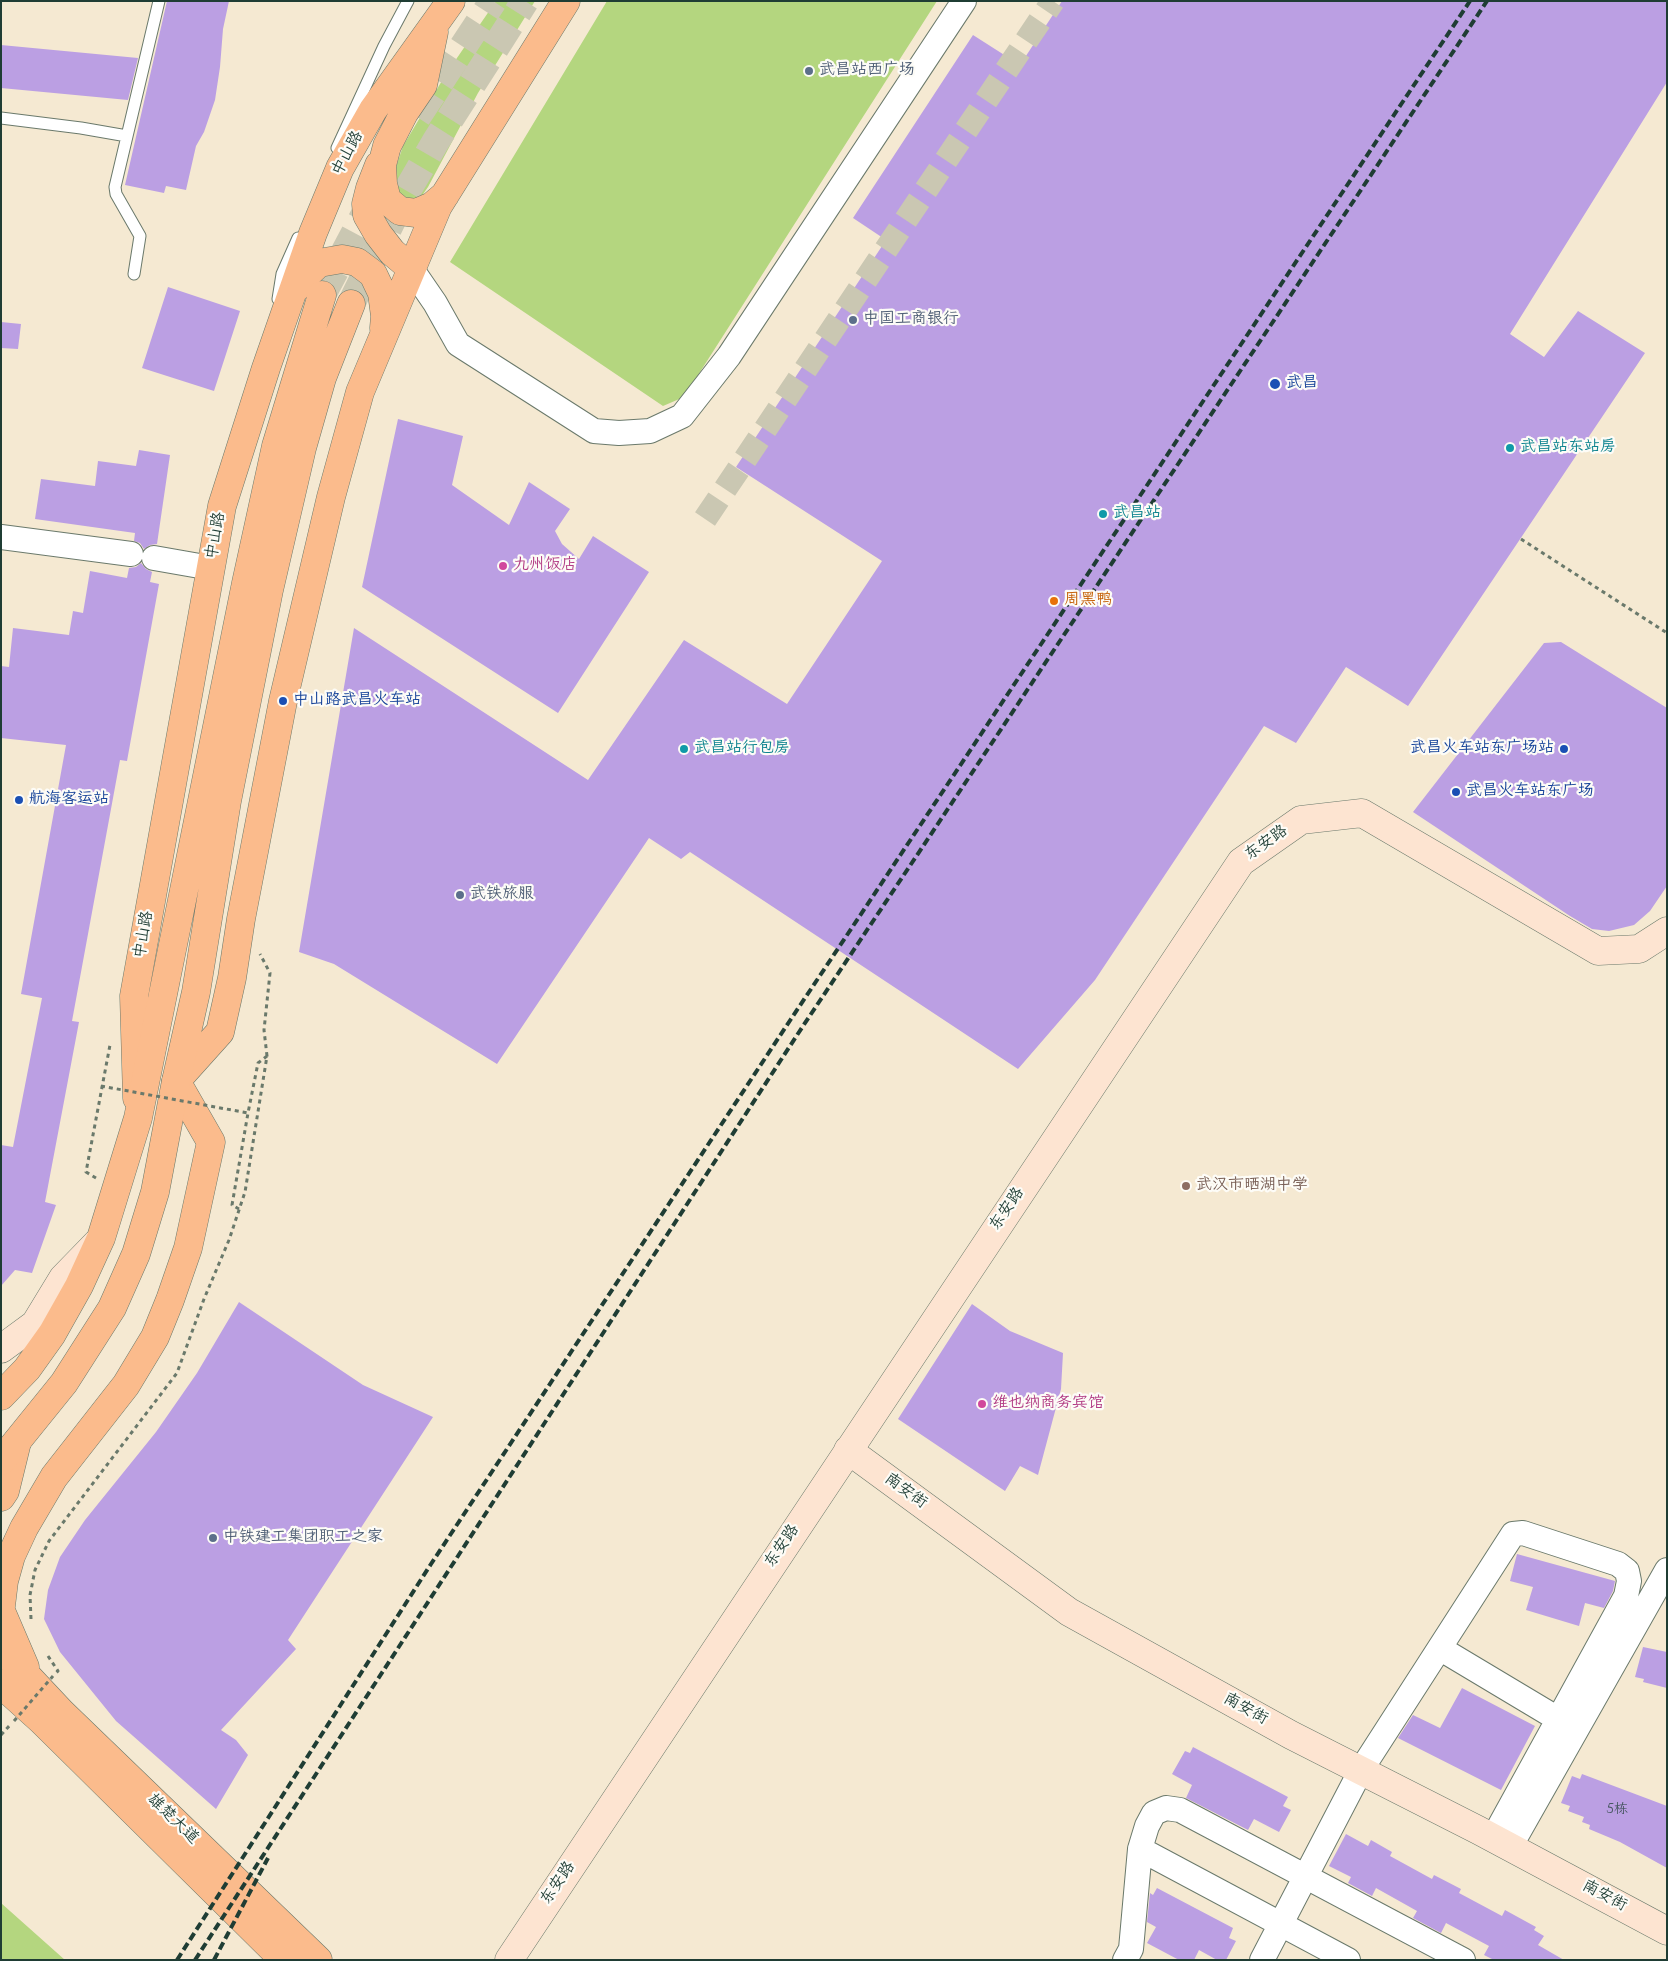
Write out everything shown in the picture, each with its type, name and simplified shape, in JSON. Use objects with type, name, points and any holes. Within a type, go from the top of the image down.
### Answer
[{"type":"main road","points":[[176,1081],[220,1032],[232,978],[241,918],[283,701],[331,497],[360,392],[438,206],[566,1]]},
{"type":"main road","points":[[411,268],[392,252],[378,234],[367,215],[366,204],[370,188],[387,146],[404,112],[423,84],[444,11]]},
{"type":"main road","name":"中山路","points":[[138,1118],[134,996],[222,506],[291,296],[313,233],[340,168],[373,110],[444,11]]},
{"type":"main road","points":[[387,146],[382,165],[383,184],[387,200],[400,211],[416,213],[432,206],[445,194]]},
{"type":"main road","points":[[291,296],[303,278],[319,263],[342,259],[357,262],[373,274],[382,293],[385,316],[383,336]]},
{"type":"main road","points":[[1,1396],[27,1370],[52,1334],[80,1286],[101,1238],[138,1118],[246,583],[276,446],[322,295]]},
{"type":"main road","points":[[1,1498],[5,1491],[9,1451],[64,1383],[112,1308],[136,1254],[155,1192],[176,1081],[196,992],[227,801],[269,590],[302,448],[322,378],[351,304]]},
{"type":"main road","points":[[1,1606],[4,1581],[11,1556],[24,1528],[54,1477],[126,1385],[155,1337],[182,1265],[190,1240],[211,1142],[176,1081]]},
{"type":"main road","points":[[1,1611],[20,1650],[17,1685]]},
{"type":"main road","points":[[1,1648],[17,1685]]},
{"type":"main road","name":"雄楚大道","points":[[17,1685],[284,1960]]},
{"type":"main road","name":"雄楚大道","points":[[17,1685],[61,1712],[318,1960]]},
{"type":"street","points":[[411,268],[435,303],[458,344],[594,431],[619,433],[650,431],[682,416],[729,356],[964,1]]},
{"type":"street","points":[[1,537],[143,556],[211,568]]},
{"type":"street","name":"东安路","points":[[509,1960],[1241,862],[1302,820],[1362,813],[1598,951],[1639,949],[1667,931]]},
{"type":"street","points":[[1,1349],[35,1324],[63,1278],[101,1238]]},
{"type":"street","name":"南安街","points":[[848,1450],[1069,1612],[1291,1735],[1502,1842],[1667,1931]]},
{"type":"street","points":[[1262,1960],[1361,1770],[1441,1649],[1513,1534],[1523,1533],[1618,1564],[1627,1570],[1629,1582],[1626,1596],[1558,1719],[1502,1842]]},
{"type":"street","points":[[1502,1842],[1667,1570]]},
{"type":"street","points":[[1441,1649],[1558,1719]]},
{"type":"street","points":[[1125,1960],[1131,1950],[1140,1849],[1147,1826],[1154,1813],[1166,1808],[1180,1810],[1463,1960]]},
{"type":"street","points":[[1140,1849],[1348,1960]]},
{"type":"lane","points":[[134,274],[140,236],[116,194],[115,187],[159,1]]},
{"type":"lane","points":[[319,189],[384,46],[408,1]]},
{"type":"lane","points":[[1,118],[127,136]]},
{"type":"lane","points":[[280,331],[278,300],[282,274],[304,223]]},
{"type":"path","points":[[1521,539],[1667,633]]},
{"type":"path","points":[[116,1188],[86,1172],[111,1041],[135,1040]]},
{"type":"path","points":[[239,1209],[232,1205],[248,1114],[258,1063],[267,1056]]},
{"type":"path","points":[[101,1086],[248,1114]]},
{"type":"path","points":[[1,1735],[14,1721],[17,1685]]},
{"type":"green space","points":[[496,1],[535,1],[478,93],[428,187],[417,203],[411,204],[390,185],[403,146],[446,74]]},
{"type":"green space","points":[[607,1],[937,1],[684,397],[663,406],[450,262]]},
{"type":"green space","points":[[1,1903],[65,1960],[1,1960]]},
{"type":"building","points":[[167,1],[229,1],[223,29],[215,100],[204,132],[196,146],[186,190],[166,186],[164,193],[125,185]]},
{"type":"building","name":"武昌站","points":[[1062,1],[1667,1],[1667,82],[1510,334],[1544,357],[1578,311],[1645,353],[1408,706],[1346,667],[1296,743],[1264,726],[1095,980],[1018,1069],[690,852],[681,859],[649,838],[497,1064],[334,964],[299,952],[354,628],[588,780],[684,640],[787,704],[882,561],[736,467],[886,240],[853,218],[973,35],[1020,65]]},
{"type":"building","points":[[1,45],[138,58],[128,100],[1,88]]},
{"type":"building","points":[[168,287],[240,311],[214,391],[142,368]]},
{"type":"building","points":[[1,322],[21,324],[18,349],[1,348]]},
{"type":"building","name":"九州饭店","points":[[398,419],[463,436],[452,485],[509,525],[529,482],[570,509],[555,531],[562,544],[579,559],[593,536],[649,572],[558,713],[362,587]]},
{"type":"building","points":[[139,450],[170,455],[157,544],[150,545],[144,549],[140,543],[134,541],[135,533],[35,519],[41,479],[95,486],[98,461],[136,466]]},
{"type":"building","points":[[141,563],[152,572],[150,582],[159,584],[127,761],[120,760],[72,1021],[79,1022],[45,1202],[56,1205],[32,1273],[15,1270],[1,1286],[1,1145],[13,1147],[42,998],[21,994],[66,745],[1,738],[1,666],[9,667],[13,628],[69,635],[73,611],[83,613],[90,571],[127,578],[129,568],[136,567]]},
{"type":"building","name":"武昌火车站东广场站","points":[[1561,642],[1667,708],[1667,886],[1650,911],[1634,925],[1609,931],[1592,929],[1570,916],[1413,812],[1544,643]]},
{"type":"building","name":"中铁建工集团职工之家","points":[[239,1302],[363,1385],[433,1417],[288,1640],[296,1649],[221,1730],[236,1740],[248,1755],[216,1809],[116,1721],[60,1652],[44,1619],[48,1590],[60,1557],[85,1520],[156,1432],[197,1373]]},
{"type":"building","name":"维也纳商务宾馆","points":[[972,1304],[1010,1331],[1063,1353],[1061,1389],[1038,1475],[1020,1466],[1005,1491],[898,1419]]},
{"type":"building","points":[[1517,1554],[1615,1581],[1613,1591],[1604,1608],[1585,1603],[1579,1626],[1526,1610],[1533,1587],[1510,1581]]},
{"type":"building","points":[[1643,1647],[1667,1652],[1667,1688],[1643,1682],[1644,1679],[1635,1677]]},
{"type":"building","points":[[1462,1688],[1535,1726],[1501,1790],[1398,1738],[1413,1715],[1440,1728]]},
{"type":"building","points":[[1193,1747],[1288,1797],[1283,1806],[1291,1810],[1279,1832],[1254,1819],[1248,1830],[1186,1798],[1192,1785],[1172,1774],[1185,1751],[1190,1753]]},
{"type":"building","points":[[1582,1774],[1667,1806],[1667,1868],[1620,1842],[1589,1829],[1590,1825],[1582,1822],[1584,1817],[1568,1811],[1570,1806],[1561,1803],[1572,1776],[1580,1779]]},
{"type":"building","points":[[1346,1834],[1368,1846],[1371,1840],[1392,1852],[1390,1856],[1432,1879],[1434,1875],[1461,1889],[1459,1893],[1502,1916],[1505,1910],[1536,1927],[1534,1930],[1544,1936],[1538,1945],[1564,1960],[1494,1960],[1484,1955],[1489,1946],[1446,1923],[1441,1933],[1413,1918],[1417,1911],[1376,1888],[1372,1896],[1348,1883],[1351,1877],[1329,1866]]},
{"type":"building","points":[[1157,1888],[1233,1928],[1229,1938],[1236,1941],[1226,1960],[1217,1960],[1199,1950],[1194,1960],[1179,1960],[1147,1943],[1156,1927],[1147,1922],[1150,1893],[1153,1895]]},
{"type":"tunnel","points":[[417,117],[493,1]]},
{"type":"tunnel","points":[[351,304],[404,196],[436,141],[525,1]]},
{"type":"tunnel","points":[[705,519],[1053,1]]},
{"type":"tunnel","points":[[322,295],[375,195]]},
{"type":"railway","points":[[177,1960],[431,1564],[791,1019],[1470,1]]},
{"type":"railway","points":[[195,1960],[803,1026],[1487,1]]},
{"type":"railway","points":[[214,1960],[268,1858]]},
{"type":"place","name":"武昌站西广场","points":[[809,71]]},
{"type":"place","name":"中国工商银行","points":[[853,320]]},
{"type":"place","name":"武昌","points":[[1275,384]]},
{"type":"place","name":"武昌站东站房","points":[[1510,448]]},
{"type":"place","name":"武昌站","points":[[1103,514]]},
{"type":"place","name":"九州饭店","points":[[503,566]]},
{"type":"place","name":"周黑鸭","points":[[1054,601]]},
{"type":"place","name":"中山路武昌火车站","points":[[283,701]]},
{"type":"place","name":"武昌站行包房","points":[[684,749]]},
{"type":"place","name":"武昌火车站东广场站","points":[[1564,749]]},
{"type":"place","name":"武昌火车站东广场","points":[[1456,792]]},
{"type":"place","name":"航海客运站","points":[[19,800]]},
{"type":"place","name":"武铁旅服","points":[[460,895]]},
{"type":"place","name":"武汉市晒湖中学","points":[[1186,1186]]},
{"type":"place","name":"维也纳商务宾馆","points":[[982,1404]]},
{"type":"place","name":"中铁建工集团职工之家","points":[[213,1538]]}]
